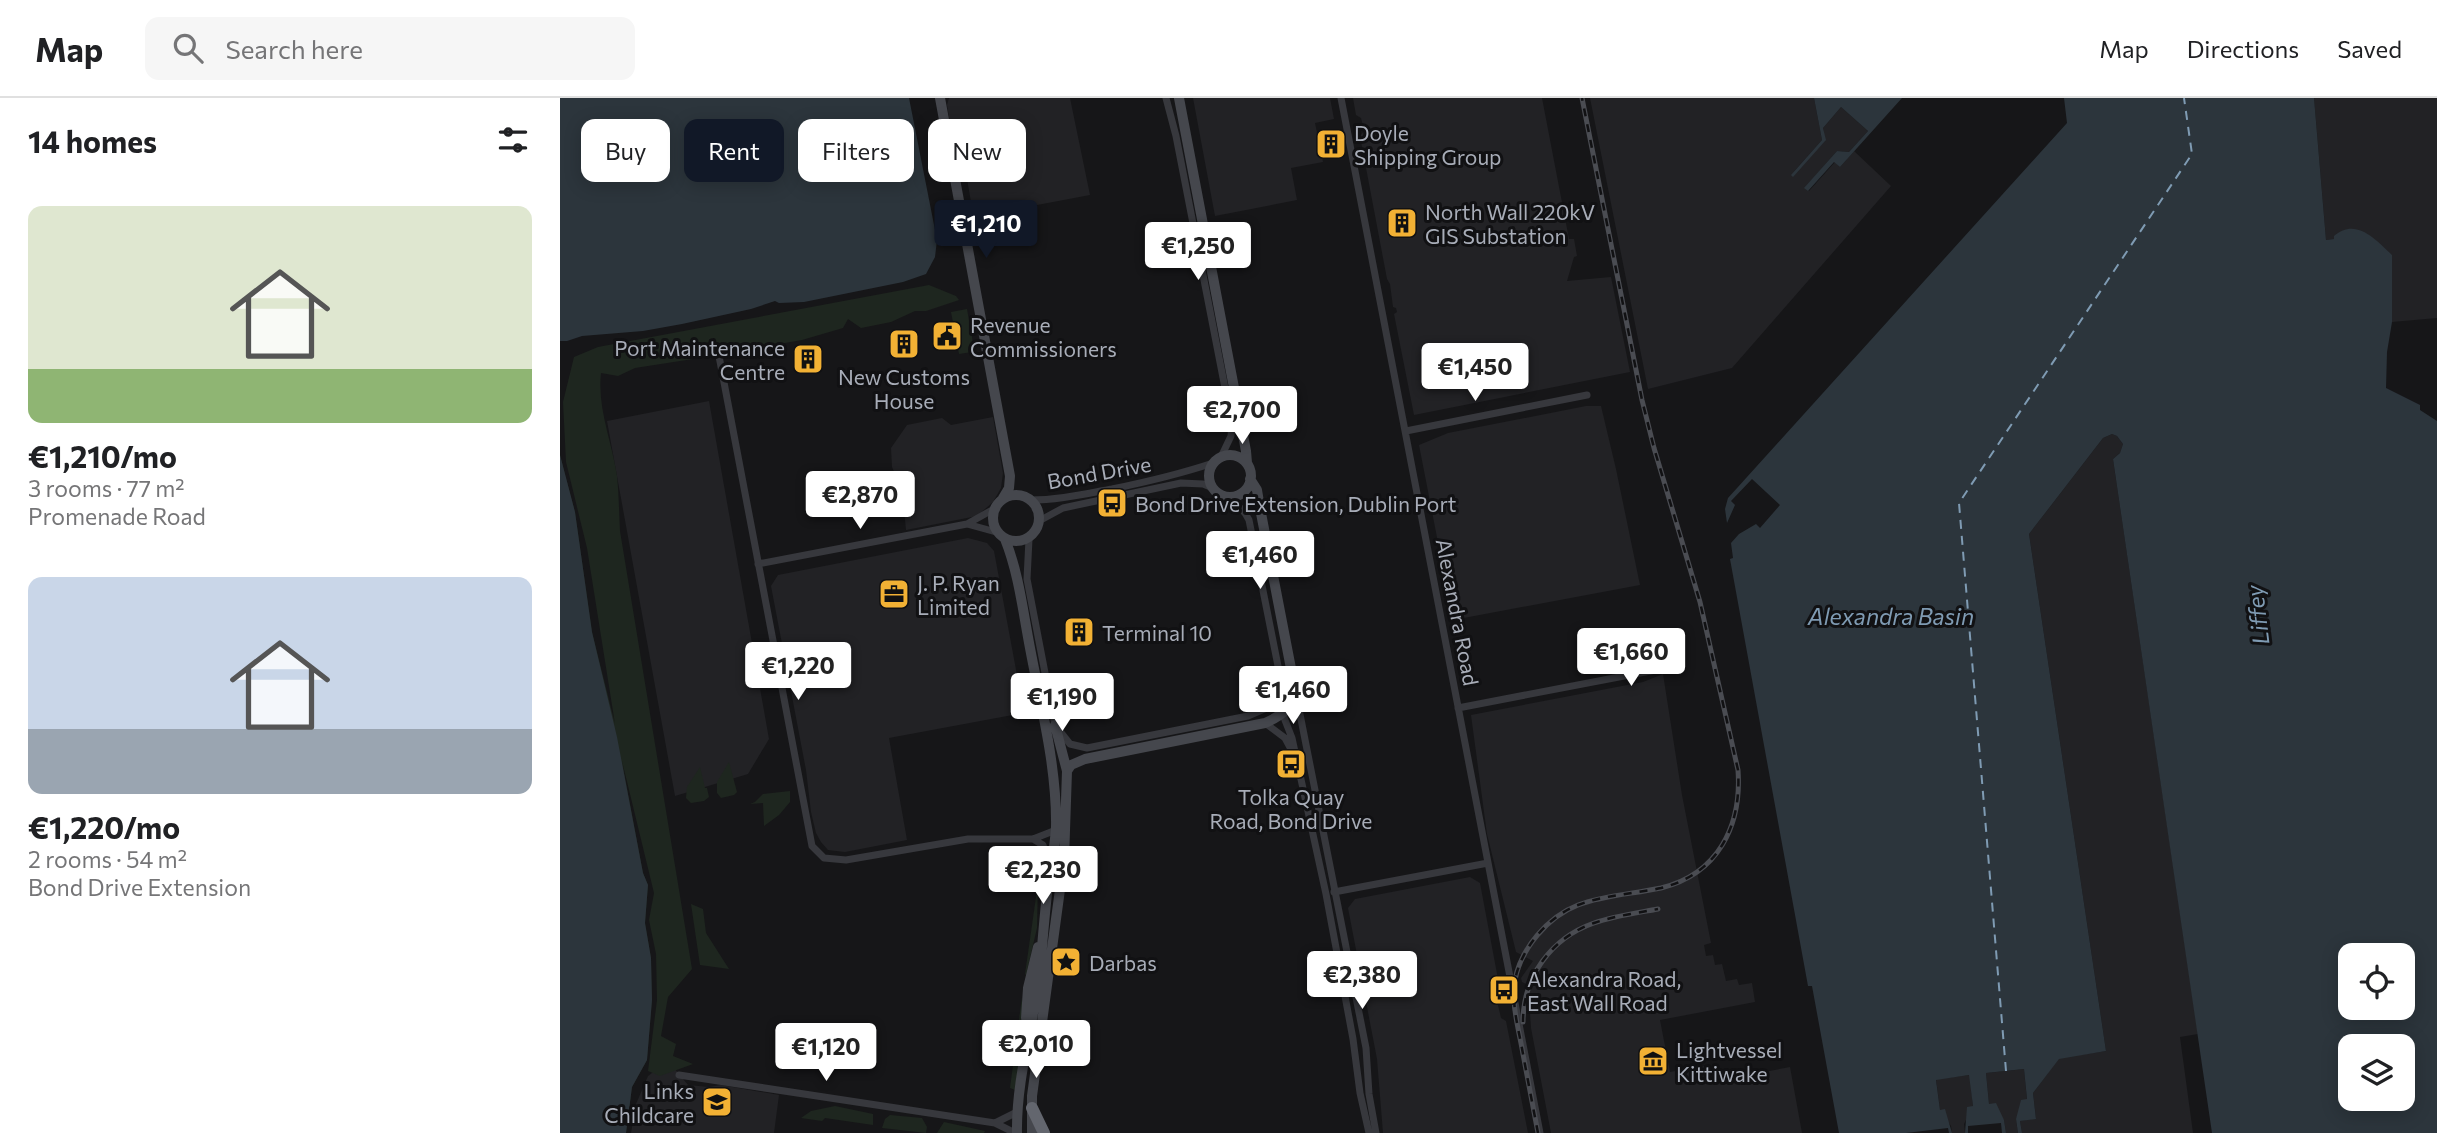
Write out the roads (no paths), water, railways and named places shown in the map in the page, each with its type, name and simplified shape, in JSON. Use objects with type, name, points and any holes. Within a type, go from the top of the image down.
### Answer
[{"type":"highway","points":[[1032,1108],[1044,1133]]},
{"type":"street","points":[[758,564],[967,524],[994,509],[1009,488],[1010,476],[940,98]]},
{"type":"street","points":[[1166,98],[1176,136],[1231,424],[1231,436],[1209,473],[1213,488],[1222,495],[1229,496],[1245,490],[1250,479]]},
{"type":"street","points":[[1179,98],[1250,479],[1260,508],[1366,1048],[1369,1094],[1376,1133]]},
{"type":"street","name":"Alexandra Road","points":[[1341,98],[1540,1133]]},
{"type":"street","points":[[719,356],[809,837],[816,851],[824,858],[846,860],[968,839],[1033,839],[1056,830]]},
{"type":"street","points":[[1406,431],[1587,395]]},
{"type":"street","points":[[1217,460],[1233,455],[1247,463]]},
{"type":"street","name":"Bond Drive","points":[[1030,500],[1053,500],[1147,481],[1217,460]]},
{"type":"street","name":"Bond Drive","points":[[1039,522],[1063,508],[1171,485],[1191,483],[1213,488]]},
{"type":"street","points":[[1003,498],[1016,495],[1030,500],[1038,512],[1039,522],[1029,539],[1020,542],[1005,540]]},
{"type":"street","points":[[1229,496],[1249,520],[1280,676],[1279,693],[1283,715],[1292,737],[1326,894],[1360,1093],[1370,1133]]},
{"type":"street","points":[[994,509],[992,520],[996,532]]},
{"type":"street","points":[[680,1075],[995,1123],[1016,1133],[1026,1043],[1041,961],[1056,830],[1056,798],[1048,742],[1012,557],[1005,540],[996,532],[967,524]]},
{"type":"street","points":[[1029,539],[1027,579],[1055,724],[1067,771],[1064,860],[1032,1108],[1032,1133]]},
{"type":"street","points":[[1458,708],[1666,668]]},
{"type":"street","points":[[1055,724],[1063,739],[1070,744],[1087,748],[1248,716],[1271,706],[1279,693]]},
{"type":"street","points":[[1067,771],[1071,765],[1085,759],[1265,723],[1283,715],[1296,694]]},
{"type":"street","points":[[1265,723],[1285,738],[1294,755]]},
{"type":"street","points":[[1299,776],[1311,773]]},
{"type":"street","points":[[1033,839],[1043,845],[1050,872]]},
{"type":"street","points":[[1326,894],[1488,863]]},
{"type":"street","points":[[995,1123],[1017,1112]]},
{"type":"water","points":[[560,98],[909,98],[913,119],[798,119],[798,182],[914,182],[914,123],[937,240],[935,257],[926,274],[903,282],[804,302],[775,301],[682,324],[560,341]]},
{"type":"water","points":[[1814,98],[1902,98],[1840,167],[1834,162],[1808,191],[1804,188],[1837,151],[1849,152],[1868,131],[1841,107],[1823,128],[1826,140],[1793,177],[1791,175],[1822,140]]},
{"type":"water","points":[[2064,98],[2314,98],[2326,240],[2334,239],[2334,236],[2342,231],[2358,230],[2372,237],[2392,255],[2392,322],[2387,352],[2386,388],[2420,405],[2420,410],[2437,421],[2437,1133],[2212,1133],[2113,459],[2120,453],[2123,444],[2112,434],[2103,438],[2029,534],[2106,1051],[2059,1059],[2033,1093],[2036,1119],[2020,1121],[2022,1133],[2018,1133],[2016,1119],[2021,1100],[2027,1099],[2024,1069],[1986,1073],[1989,1104],[1996,1103],[2004,1120],[2006,1133],[2002,1133],[2001,1123],[1968,1126],[1968,1133],[1965,1133],[1967,1107],[1973,1106],[1969,1075],[1936,1080],[1940,1110],[1945,1109],[1952,1133],[1949,1133],[1948,1128],[1906,1133],[1839,1133],[1812,986],[1808,986],[1730,559],[1733,558],[1731,543],[1739,534],[1756,524],[1760,528],[1780,505],[1752,479],[1731,501],[1735,505],[1727,523],[1725,509],[1728,498],[2067,123]]},
{"type":"water","points":[[560,455],[575,512],[592,632],[617,737],[643,873],[648,885],[645,923],[651,958],[652,1000],[647,1060],[632,1087],[626,1133],[560,1133]]},
{"type":"railway","points":[[1538,1133],[1514,999],[1518,968],[1529,946],[1556,917],[1578,905],[1661,888],[1698,872],[1722,845],[1736,810],[1738,791],[1738,770],[1700,602],[1642,400],[1582,98]]},
{"type":"railway","points":[[1523,1022],[1524,1005],[1534,975],[1542,961],[1565,938],[1594,923],[1658,909]]},
{"type":"place","name":"Doyle Shipping Group","points":[[1331,144]]},
{"type":"place","name":"North Wall 220kV GIS Substation","points":[[1402,223]]},
{"type":"place","name":"Revenue Commissioners","points":[[947,336]]},
{"type":"place","name":"New Customs House","points":[[904,344]]},
{"type":"place","name":"Port Maintenance Centre","points":[[808,359]]},
{"type":"place","name":"Bond Drive Extension, Dublin Port","points":[[1112,503]]},
{"type":"place","name":"J. P. Ryan Limited","points":[[894,594]]},
{"type":"place","name":"Terminal 10","points":[[1079,632]]},
{"type":"place","name":"Tolka Quay Road, Bond Drive","points":[[1291,764]]},
{"type":"place","name":"Darbas","points":[[1066,962]]},
{"type":"place","name":"Alexandra Road, East Wall Road","points":[[1504,990]]},
{"type":"place","name":"Lightvessel Kittiwake","points":[[1653,1061]]},
{"type":"place","name":"Links Childcare","points":[[717,1102]]},
{"type":"water label","name":"Liffey","points":[[2257,615]]},
{"type":"water label","name":"Alexandra Basin","points":[[1891,616]]}]
